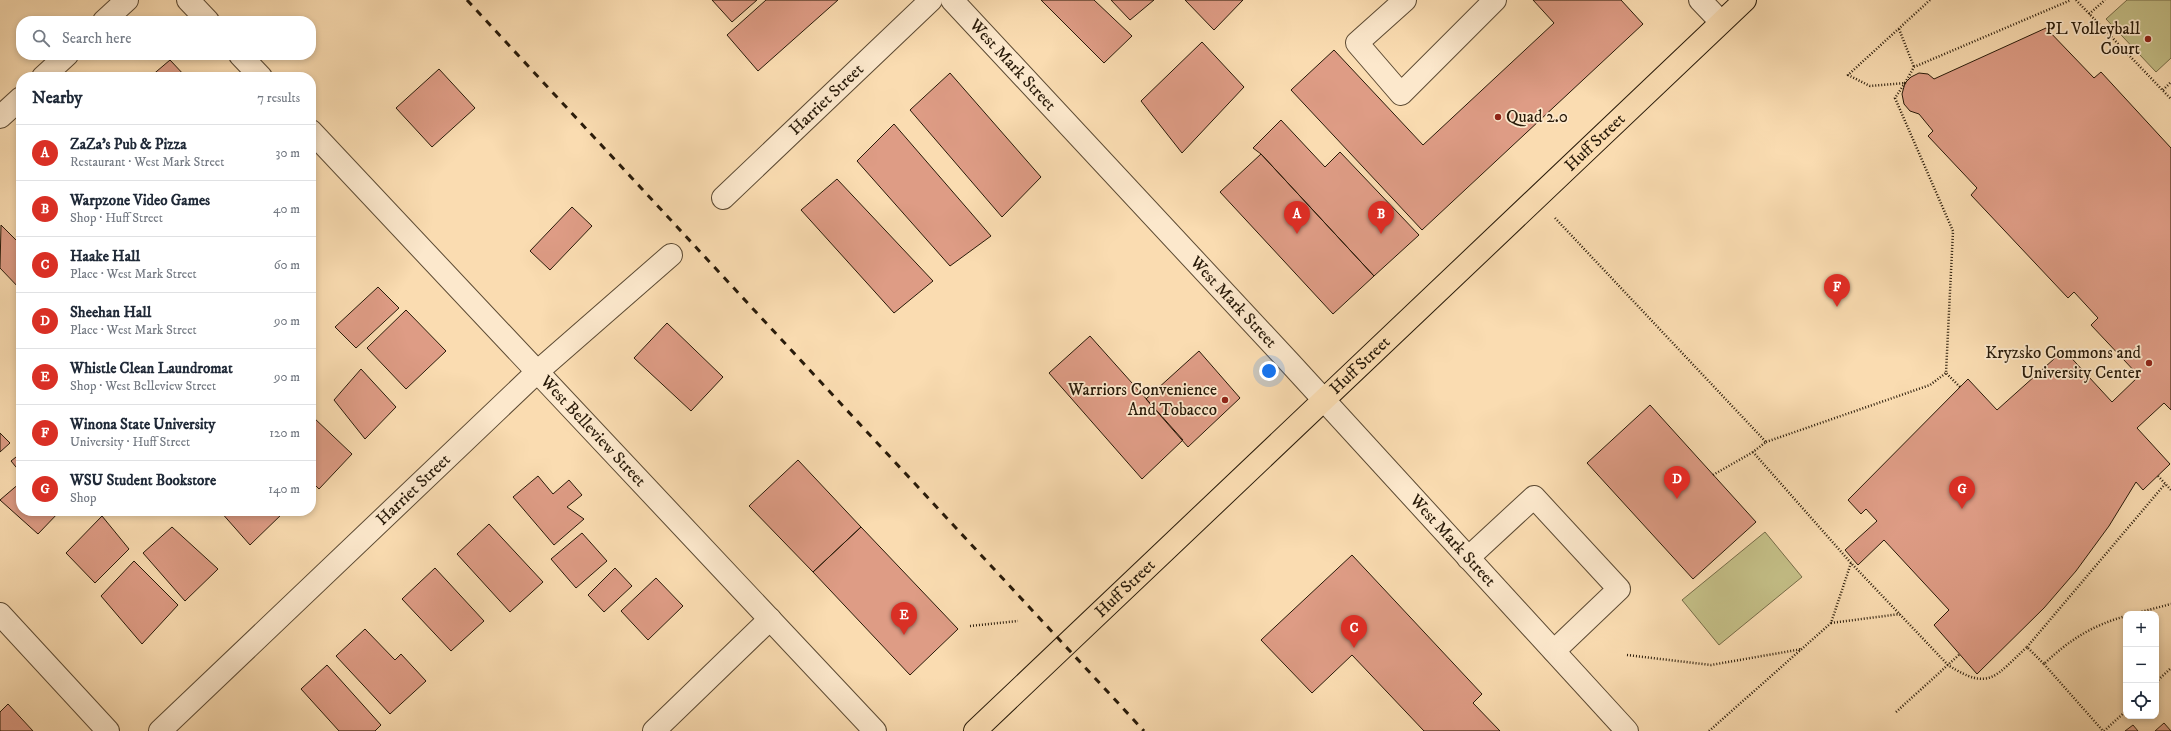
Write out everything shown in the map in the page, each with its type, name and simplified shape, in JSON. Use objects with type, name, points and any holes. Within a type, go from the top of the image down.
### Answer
[{"type":"main road","name":"Huff Street","points":[[975,731],[1745,0]]},
{"type":"street","points":[[109,16],[127,0]]},
{"type":"street","points":[[188,0],[203,16]]},
{"type":"street","name":"Harriet Street","points":[[723,198],[931,0]]},
{"type":"street","name":"West Mark Street","points":[[952,0],[1323,400],[1627,731]]},
{"type":"street","points":[[1405,0],[1357,43],[1401,94],[1495,0]]},
{"type":"street","points":[[1700,0],[1721,22]]},
{"type":"street","points":[[48,72],[62,60]]},
{"type":"street","points":[[245,60],[256,72]]},
{"type":"street","points":[[0,117],[16,103]]},
{"type":"street","name":"West Belleview Street","points":[[316,136],[875,731]]},
{"type":"street","name":"Harriet Street","points":[[160,731],[538,372],[671,255]]},
{"type":"street","points":[[1468,558],[1534,497],[1620,589],[1554,651]]},
{"type":"street","points":[[0,614],[108,731]]},
{"type":"street","points":[[654,731],[770,619]]},
{"type":"path","points":[[1905,83],[1870,86],[1848,75],[1930,0]]},
{"type":"path","points":[[1960,387],[1946,372],[1953,231],[1895,98],[1914,67],[2071,0]]},
{"type":"path","points":[[2076,0],[2171,99]]},
{"type":"path","points":[[2089,14],[2104,0]]},
{"type":"path","points":[[1899,29],[1914,67]]},
{"type":"path","points":[[2162,90],[2171,82]]},
{"type":"path","points":[[1535,198],[1766,442]]},
{"type":"path","points":[[1713,475],[1753,452],[1766,442],[1930,385],[1946,372]]},
{"type":"path","points":[[1753,452],[1851,563],[1948,665],[1964,675],[1978,680],[1994,676],[2027,647],[2165,484]]},
{"type":"path","points":[[2158,476],[2171,490]]},
{"type":"path","points":[[1709,731],[1831,623],[1851,563]]},
{"type":"path","points":[[2144,611],[2171,604]]},
{"type":"path","points":[[1831,623],[1900,614]]},
{"type":"path","points":[[2044,664],[2065,644],[2089,630],[2123,617]]},
{"type":"path","points":[[970,626],[1018,621]]},
{"type":"path","points":[[2027,647],[2104,731],[2123,714]]},
{"type":"path","points":[[1627,655],[1711,665],[1802,648]]},
{"type":"path","points":[[1896,712],[1960,654]]},
{"type":"path","points":[[2159,679],[2171,668]]},
{"type":"shaded area","name":"PL Volleyball Court","points":[[2127,0],[2171,0],[2171,58],[2156,72],[2106,19]]},
{"type":"shaded area","points":[[1765,532],[1802,577],[1719,645],[1682,600]]},
{"type":"building","points":[[712,0],[757,0],[732,22]]},
{"type":"building","points":[[766,0],[838,0],[758,71],[727,35]]},
{"type":"building","points":[[1041,0],[1094,0],[1132,36],[1104,63]]},
{"type":"building","points":[[1111,0],[1154,0],[1130,20]]},
{"type":"building","points":[[1185,0],[1243,0],[1214,30]]},
{"type":"building","name":"Quad 2.0","points":[[1533,0],[1621,0],[1643,24],[1422,230],[1291,90],[1334,50],[1423,145],[1554,23]]},
{"type":"building","name":"Kryzsko Commons and University Center","points":[[2046,28],[2094,78],[2101,72],[2171,148],[2171,410],[2164,403],[2137,428],[2170,464],[2143,490],[2136,482],[2109,526],[2076,571],[2044,608],[1977,674],[1934,625],[1949,610],[1884,540],[1858,565],[1845,550],[1877,521],[1866,509],[1861,514],[1848,500],[1968,379],[1997,410],[2064,350],[2112,402],[2139,376],[2091,325],[2098,318],[2074,292],[2068,298],[1971,195],[1977,188],[1928,136],[1933,131],[1919,114],[1910,111],[1904,104],[1902,94],[1905,83],[1911,77],[1919,73],[1928,74],[1934,79]]},
{"type":"building","points":[[1202,42],[1244,87],[1182,153],[1141,101]]},
{"type":"building","points":[[170,60],[181,72],[156,72]]},
{"type":"building","points":[[439,69],[475,108],[432,147],[396,108]]},
{"type":"building","points":[[950,73],[1041,177],[1002,217],[910,110]]},
{"type":"building","points":[[1281,120],[1325,167],[1340,152],[1419,235],[1374,276],[1261,154],[1253,148]]},
{"type":"building","points":[[894,124],[991,236],[950,266],[857,161]]},
{"type":"building","points":[[1261,154],[1374,276],[1333,314],[1220,192]]},
{"type":"building","points":[[837,179],[933,281],[894,313],[801,210]]},
{"type":"building","points":[[572,207],[592,226],[550,270],[530,251]]},
{"type":"building","points":[[1,225],[16,240],[16,285],[0,268]]},
{"type":"building","points":[[378,287],[399,308],[356,348],[335,327]]},
{"type":"building","points":[[406,310],[446,351],[406,389],[367,348]]},
{"type":"building","points":[[667,323],[723,377],[691,411],[634,358]]},
{"type":"building","points":[[1090,336],[1183,440],[1142,479],[1049,373]]},
{"type":"building","points":[[1199,351],[1240,398],[1188,447],[1146,399]]},
{"type":"building","points":[[361,369],[396,407],[365,439],[334,400]]},
{"type":"building","points":[[1650,405],[1756,522],[1693,579],[1587,463]]},
{"type":"building","points":[[316,420],[352,454],[319,489],[316,486]]},
{"type":"building","points":[[0,433],[10,443],[0,452]]},
{"type":"building","points":[[16,457],[16,467],[11,461]]},
{"type":"building","points":[[798,460],[861,527],[813,572],[749,506]]},
{"type":"building","points":[[538,476],[553,494],[569,480],[582,495],[567,507],[584,519],[554,545],[513,497]]},
{"type":"building","points":[[16,486],[16,514],[0,500]]},
{"type":"building","points":[[18,516],[55,516],[38,534]]},
{"type":"building","points":[[102,516],[129,549],[95,583],[66,553]]},
{"type":"building","points":[[224,516],[280,516],[250,545]]},
{"type":"building","points":[[489,524],[543,582],[510,612],[457,554]]},
{"type":"building","points":[[172,527],[218,569],[185,601],[143,553]]},
{"type":"building","points":[[861,527],[958,629],[910,675],[813,572]]},
{"type":"building","points":[[582,533],[607,561],[576,588],[551,559]]},
{"type":"building","points":[[1352,555],[1482,694],[1473,703],[1500,731],[1424,731],[1352,655],[1312,693],[1261,640]]},
{"type":"building","points":[[134,561],[178,605],[142,644],[101,596]]},
{"type":"building","points":[[435,568],[484,621],[451,651],[402,599]]},
{"type":"building","points":[[615,568],[632,586],[604,612],[588,595]]},
{"type":"building","points":[[656,578],[683,606],[648,640],[621,611]]},
{"type":"building","points":[[365,629],[395,660],[401,654],[426,681],[390,714],[336,656]]},
{"type":"building","points":[[327,665],[381,725],[375,731],[339,731],[301,689]]},
{"type":"building","points":[[8,704],[33,731],[0,731],[0,712]]},
{"type":"building","points":[[2164,723],[2171,731],[2155,731]]},
{"type":"building","points":[[2133,725],[2138,731],[2125,731]]},
{"type":"railway","points":[[467,0],[1144,731]]},
{"type":"place","name":"PL Volleyball Court","points":[[2148,39]]},
{"type":"place","name":"Quad 2.0","points":[[1498,117]]},
{"type":"place","name":"ZaZa's Pub & Pizza","points":[[1297,234]]},
{"type":"place","name":"Warpzone Video Games","points":[[1381,234]]},
{"type":"place","name":"Winona State University","points":[[1837,307]]},
{"type":"place","name":"Kryzsko Commons and University Center","points":[[2149,363]]},
{"type":"place","name":"Warriors Convenience And Tobacco","points":[[1225,400]]},
{"type":"place","name":"Sheehan Hall","points":[[1677,499]]},
{"type":"place","name":"WSU Student Bookstore","points":[[1962,509]]},
{"type":"place","name":"Whistle Clean Laundromat","points":[[904,635]]},
{"type":"place","name":"Haake Hall","points":[[1354,648]]}]
